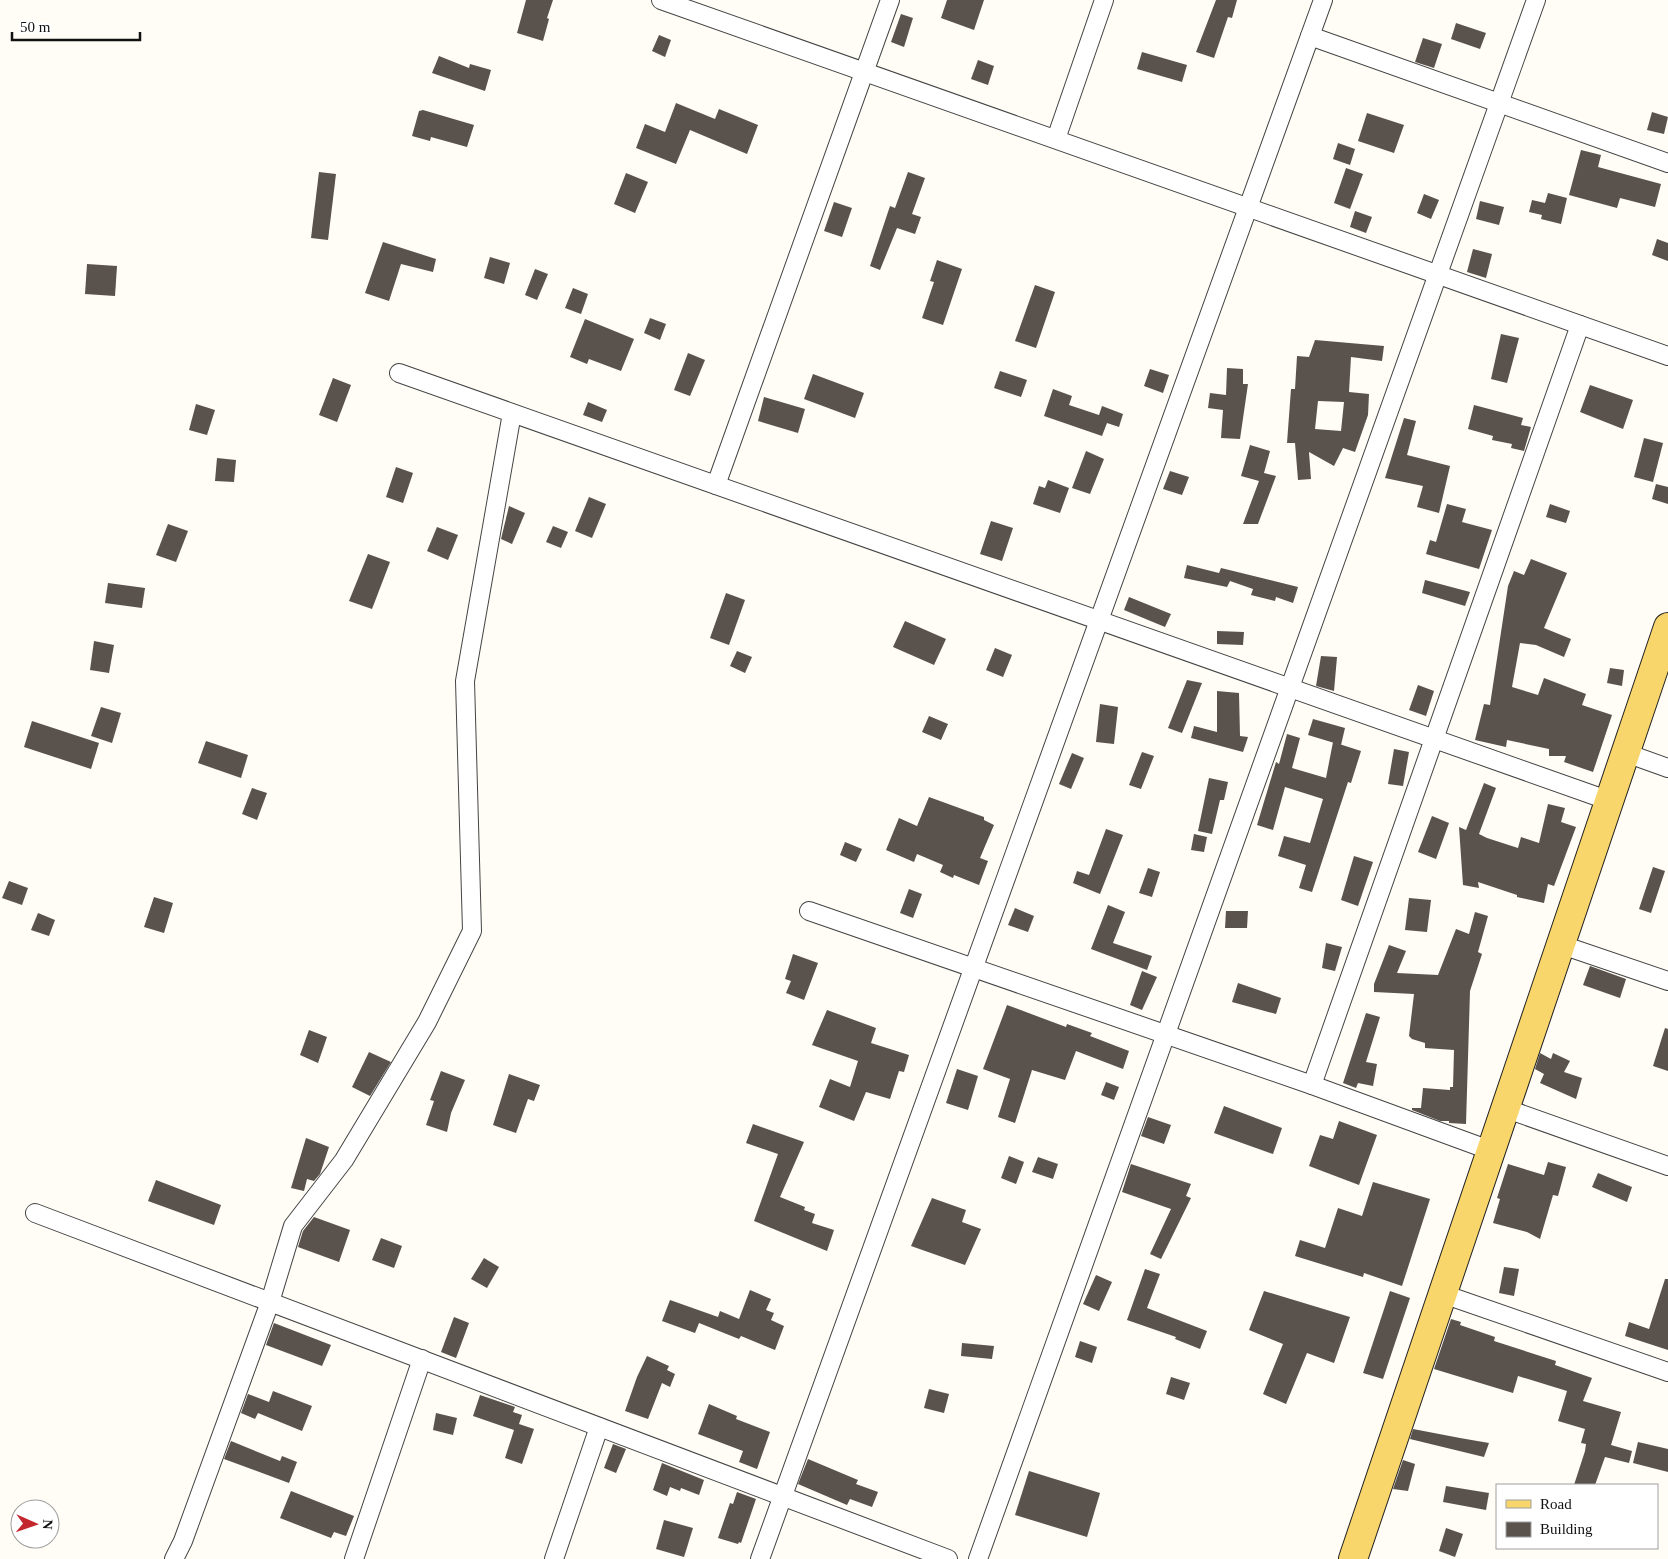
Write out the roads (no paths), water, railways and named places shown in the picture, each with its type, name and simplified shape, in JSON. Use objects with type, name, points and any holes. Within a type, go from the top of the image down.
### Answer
[{"type":"main road","points":[[1353,1559],[1668,627]]},
{"type":"street","points":[[716,485],[890,0]]},
{"type":"street","points":[[1056,139],[1104,0]]},
{"type":"street","points":[[760,1559],[781,1496],[1100,620],[1323,0]]},
{"type":"street","points":[[978,1559],[1536,0]]},
{"type":"street","points":[[670,1],[1668,356]]},
{"type":"street","points":[[1310,36],[1668,163]]},
{"type":"street","points":[[1312,1085],[1580,325]]},
{"type":"street","points":[[399,373],[1610,801]]},
{"type":"street","points":[[174,1559],[183,1541],[270,1302],[293,1226],[344,1160],[427,1022],[472,931],[465,681],[512,413]]},
{"type":"street","points":[[1626,753],[1668,768]]},
{"type":"street","points":[[810,911],[1312,1085],[1492,1152]]},
{"type":"street","points":[[1562,945],[1668,981]]},
{"type":"street","points":[[1507,1108],[1668,1166]]},
{"type":"street","points":[[35,1213],[948,1559]]},
{"type":"street","points":[[1444,1294],[1668,1372]]},
{"type":"street","points":[[354,1559],[422,1359]]},
{"type":"street","points":[[554,1559],[599,1427]]}]
